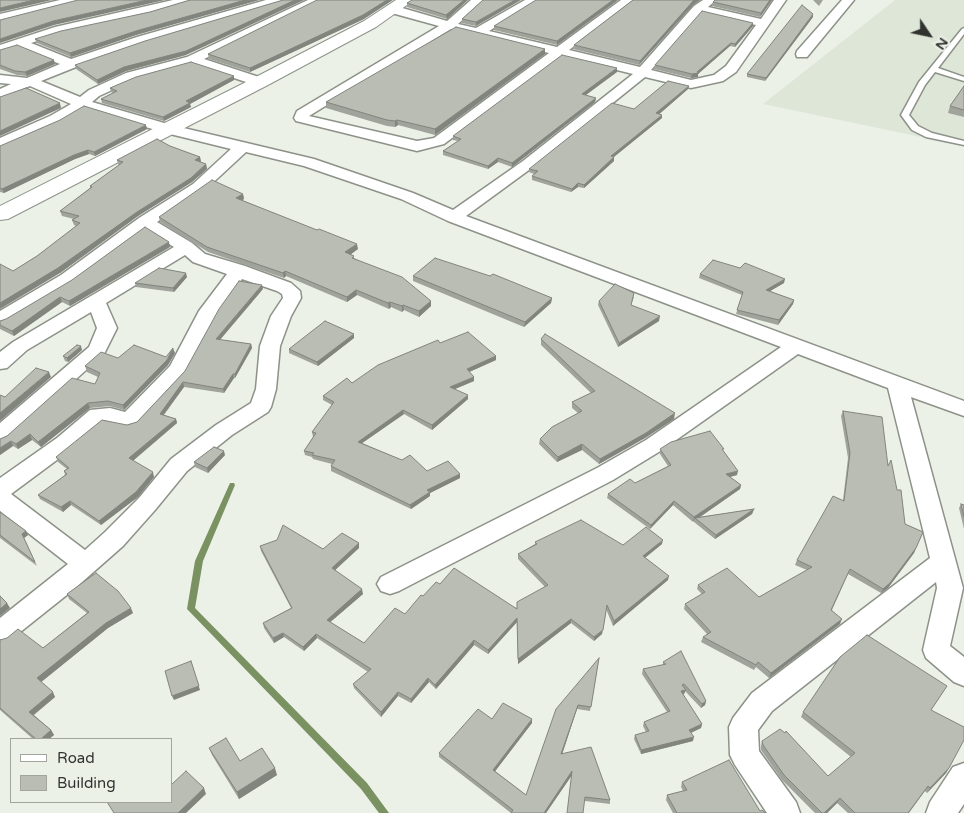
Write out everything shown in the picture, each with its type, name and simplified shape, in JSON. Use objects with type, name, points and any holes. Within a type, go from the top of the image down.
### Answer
[{"type":"street","points":[[0,18],[75,0]]},
{"type":"street","points":[[135,0],[146,11],[176,30]]},
{"type":"street","points":[[0,49],[59,30],[146,11],[186,0]]},
{"type":"street","points":[[0,94],[72,64],[176,30],[279,0]]},
{"type":"street","points":[[0,144],[55,119],[82,103],[94,93],[131,76],[192,60],[318,0]]},
{"type":"street","points":[[478,0],[449,25],[302,114],[301,118],[416,146],[439,141],[629,0]]},
{"type":"street","points":[[478,32],[532,0]]},
{"type":"street","points":[[454,217],[528,164],[642,73],[698,9],[710,0]]},
{"type":"street","points":[[0,214],[260,82],[370,24],[399,5],[449,25],[691,84],[718,78],[731,69],[780,0]]},
{"type":"street","points":[[802,54],[848,0]]},
{"type":"street","points":[[698,9],[764,23]]},
{"type":"street","points":[[20,43],[72,64]]},
{"type":"street","points":[[192,60],[260,82]]},
{"type":"street","points":[[0,79],[31,82],[82,103],[167,129],[309,162],[407,196],[454,217],[964,409]]},
{"type":"street","points":[[0,319],[67,279],[145,222],[199,187],[243,146]]},
{"type":"street","points":[[0,634],[114,539],[147,504],[179,465],[224,430],[260,407],[266,390],[270,346],[281,316],[292,298],[291,291],[239,270],[199,258],[186,247],[145,222]]},
{"type":"street","points":[[0,362],[20,346],[186,247]]},
{"type":"street","points":[[0,490],[65,443],[98,415],[110,415],[129,420],[178,369],[209,311],[239,270]]},
{"type":"street","points":[[0,435],[97,350],[107,328],[96,301]]},
{"type":"street","points":[[390,584],[605,474],[654,445],[796,345]]},
{"type":"street","points":[[897,383],[950,588],[936,650],[964,674]]},
{"type":"street","points":[[0,498],[86,564]]},
{"type":"street","points":[[785,813],[745,755],[744,727],[762,702],[943,562]]},
{"type":"street","points":[[941,813],[964,777]]},
{"type":"lane","points":[[964,30],[911,102],[905,115],[915,128],[929,134],[964,143]]},
{"type":"lane","points":[[934,70],[964,78]]},
{"type":"shaded area","points":[[895,0],[964,0],[964,146],[763,104]]},
{"type":"building","points":[[0,0],[34,0],[0,8]]},
{"type":"building","points":[[78,0],[147,0],[53,21],[0,39],[0,20]]},
{"type":"building","points":[[190,0],[245,0],[136,31],[70,53],[35,39],[61,31],[150,12]]},
{"type":"building","points":[[283,0],[295,0],[186,51],[124,67],[97,80],[75,65],[145,41]]},
{"type":"building","points":[[317,0],[387,0],[363,15],[250,68],[208,54]]},
{"type":"building","points":[[412,0],[464,0],[446,15],[407,3]]},
{"type":"building","points":[[483,0],[515,0],[476,22],[462,19]]},
{"type":"building","points":[[536,0],[613,0],[557,41],[494,26]]},
{"type":"building","points":[[633,0],[694,0],[640,61],[574,45]]},
{"type":"building","points":[[715,0],[770,0],[761,13],[713,2]]},
{"type":"building","points":[[802,5],[813,14],[766,78],[747,74]]},
{"type":"building","points":[[702,11],[753,23],[735,44],[731,43],[697,72],[699,73],[692,74],[655,65]]},
{"type":"building","points":[[456,27],[545,49],[435,129],[397,120],[387,120],[326,102]]},
{"type":"building","points":[[17,45],[54,60],[25,72],[15,71],[0,65],[0,50]]},
{"type":"building","points":[[562,55],[617,68],[582,94],[596,98],[512,163],[498,158],[488,166],[443,151],[461,139],[453,136]]},
{"type":"building","points":[[191,62],[234,76],[186,101],[190,103],[163,117],[101,99],[117,91],[110,88],[136,77]]},
{"type":"building","points":[[668,81],[689,86],[656,113],[662,115],[611,156],[614,157],[584,185],[578,183],[572,189],[532,176],[538,171],[529,169],[612,103],[634,109]]},
{"type":"building","points":[[964,86],[964,110],[950,106]]},
{"type":"building","points":[[26,88],[60,103],[0,131],[0,97]]},
{"type":"building","points":[[84,106],[146,125],[94,152],[88,150],[74,155],[2,189],[0,188],[0,146],[60,120]]},
{"type":"building","points":[[157,139],[200,157],[195,160],[206,164],[191,178],[137,212],[58,268],[0,303],[0,264],[13,271],[37,256],[80,223],[72,220],[79,216],[60,211],[123,162],[117,160]]},
{"type":"building","points":[[212,180],[243,194],[236,198],[357,244],[345,252],[354,256],[352,258],[402,277],[431,301],[419,311],[403,305],[388,303],[356,290],[347,297],[285,271],[283,273],[207,247],[159,217]]},
{"type":"building","points":[[145,227],[169,242],[69,301],[60,297],[12,331],[0,325],[0,321],[72,280]]},
{"type":"building","points":[[435,258],[490,276],[493,274],[552,298],[525,322],[413,276]]},
{"type":"building","points":[[713,260],[740,268],[745,263],[785,279],[766,290],[794,300],[779,320],[737,310],[743,292],[700,274]]},
{"type":"building","points":[[159,268],[186,273],[173,288],[135,283]]},
{"type":"building","points":[[239,281],[262,285],[216,339],[251,344],[235,374],[233,374],[223,389],[183,382],[160,414],[176,419],[129,458],[153,472],[136,492],[99,521],[70,501],[61,507],[38,495],[67,474],[64,471],[69,468],[56,457],[102,420],[127,425],[137,422],[185,371],[219,309]]},
{"type":"building","points":[[615,284],[634,293],[631,305],[660,316],[619,343],[599,301]]},
{"type":"building","points":[[325,321],[354,334],[317,362],[289,349]]},
{"type":"building","points":[[468,332],[496,356],[467,369],[474,377],[450,387],[468,395],[432,425],[403,410],[358,442],[402,460],[410,455],[427,471],[448,461],[460,474],[427,490],[430,492],[410,505],[331,466],[335,460],[312,455],[314,453],[304,451],[316,433],[312,432],[334,402],[323,396],[347,378],[352,383],[378,365],[438,340],[440,343]]},
{"type":"building","points":[[545,334],[675,413],[646,433],[600,459],[582,444],[558,457],[540,439],[552,427],[582,411],[572,402],[595,391],[541,339]]},
{"type":"building","points":[[77,345],[81,346],[67,358],[63,356]]},
{"type":"building","points":[[134,345],[166,357],[173,348],[167,360],[123,405],[108,401],[88,403],[38,442],[30,434],[16,444],[11,441],[0,448],[0,439],[7,436],[72,378],[95,384],[100,373],[85,366],[101,352],[118,358]]},
{"type":"building","points":[[36,368],[49,372],[0,413],[0,395],[5,397]]},
{"type":"building","points":[[843,411],[882,417],[888,466],[891,460],[897,490],[901,490],[905,524],[923,532],[916,548],[890,583],[883,589],[850,569],[831,610],[842,619],[771,673],[758,662],[756,665],[703,637],[711,632],[685,604],[705,592],[698,585],[727,568],[759,597],[812,567],[797,560],[833,496],[844,501],[850,453]]},
{"type":"building","points":[[710,431],[738,471],[726,474],[741,485],[694,517],[674,501],[651,525],[608,494],[630,479],[635,483],[671,465],[660,449],[671,442]]},
{"type":"building","points":[[214,447],[224,451],[207,468],[194,462]]},
{"type":"building","points":[[961,504],[964,505],[964,517]]},
{"type":"building","points":[[754,509],[716,535],[695,518]]},
{"type":"building","points":[[0,512],[26,531],[22,534],[35,562],[0,535]]},
{"type":"building","points":[[581,520],[623,545],[646,527],[663,540],[643,556],[669,576],[614,621],[607,605],[603,630],[594,637],[571,619],[518,659],[517,618],[488,650],[474,640],[435,685],[428,678],[411,699],[398,692],[381,712],[353,684],[371,669],[316,634],[303,647],[283,633],[273,638],[263,623],[292,608],[260,546],[277,540],[283,525],[323,549],[342,533],[359,543],[332,568],[362,589],[327,620],[364,643],[395,608],[405,614],[421,595],[423,596],[436,582],[440,584],[454,568],[517,609],[517,602],[548,585],[518,554],[537,544],[535,542]]},
{"type":"building","points":[[96,573],[118,591],[131,608],[106,623],[37,678],[53,692],[29,712],[51,730],[42,738],[35,738],[0,708],[0,640],[7,638],[18,629],[43,648],[89,612],[67,594]]},
{"type":"building","points":[[0,596],[7,603],[0,609]]},
{"type":"building","points":[[867,635],[947,686],[931,710],[964,727],[964,740],[949,768],[930,788],[928,786],[908,813],[855,813],[840,798],[822,813],[784,775],[762,741],[780,729],[785,733],[786,731],[828,776],[855,753],[803,712],[840,657]]},
{"type":"building","points":[[681,651],[706,701],[702,704],[684,684],[682,685],[686,690],[681,691],[702,724],[689,730],[694,737],[641,750],[635,735],[649,731],[644,722],[670,711],[643,669],[666,664],[663,662]]},
{"type":"building","points":[[599,658],[591,707],[578,705],[561,754],[591,747],[610,800],[585,797],[583,813],[567,813],[572,771],[544,813],[511,813],[513,810],[439,753],[478,709],[492,719],[503,703],[532,719],[493,770],[526,795],[556,709]]},
{"type":"building","points":[[191,661],[199,686],[172,696],[165,671]]},
{"type":"building","points":[[226,738],[240,761],[262,748],[275,768],[237,792],[209,748]]},
{"type":"building","points":[[729,760],[760,811],[762,810],[765,813],[677,813],[667,795],[687,790],[682,782]]},
{"type":"building","points":[[186,771],[204,788],[178,813],[114,813],[108,803],[172,803],[172,784]]},
{"type":"waterway","points":[[232,485],[199,561],[191,609],[364,786],[384,813]]}]
